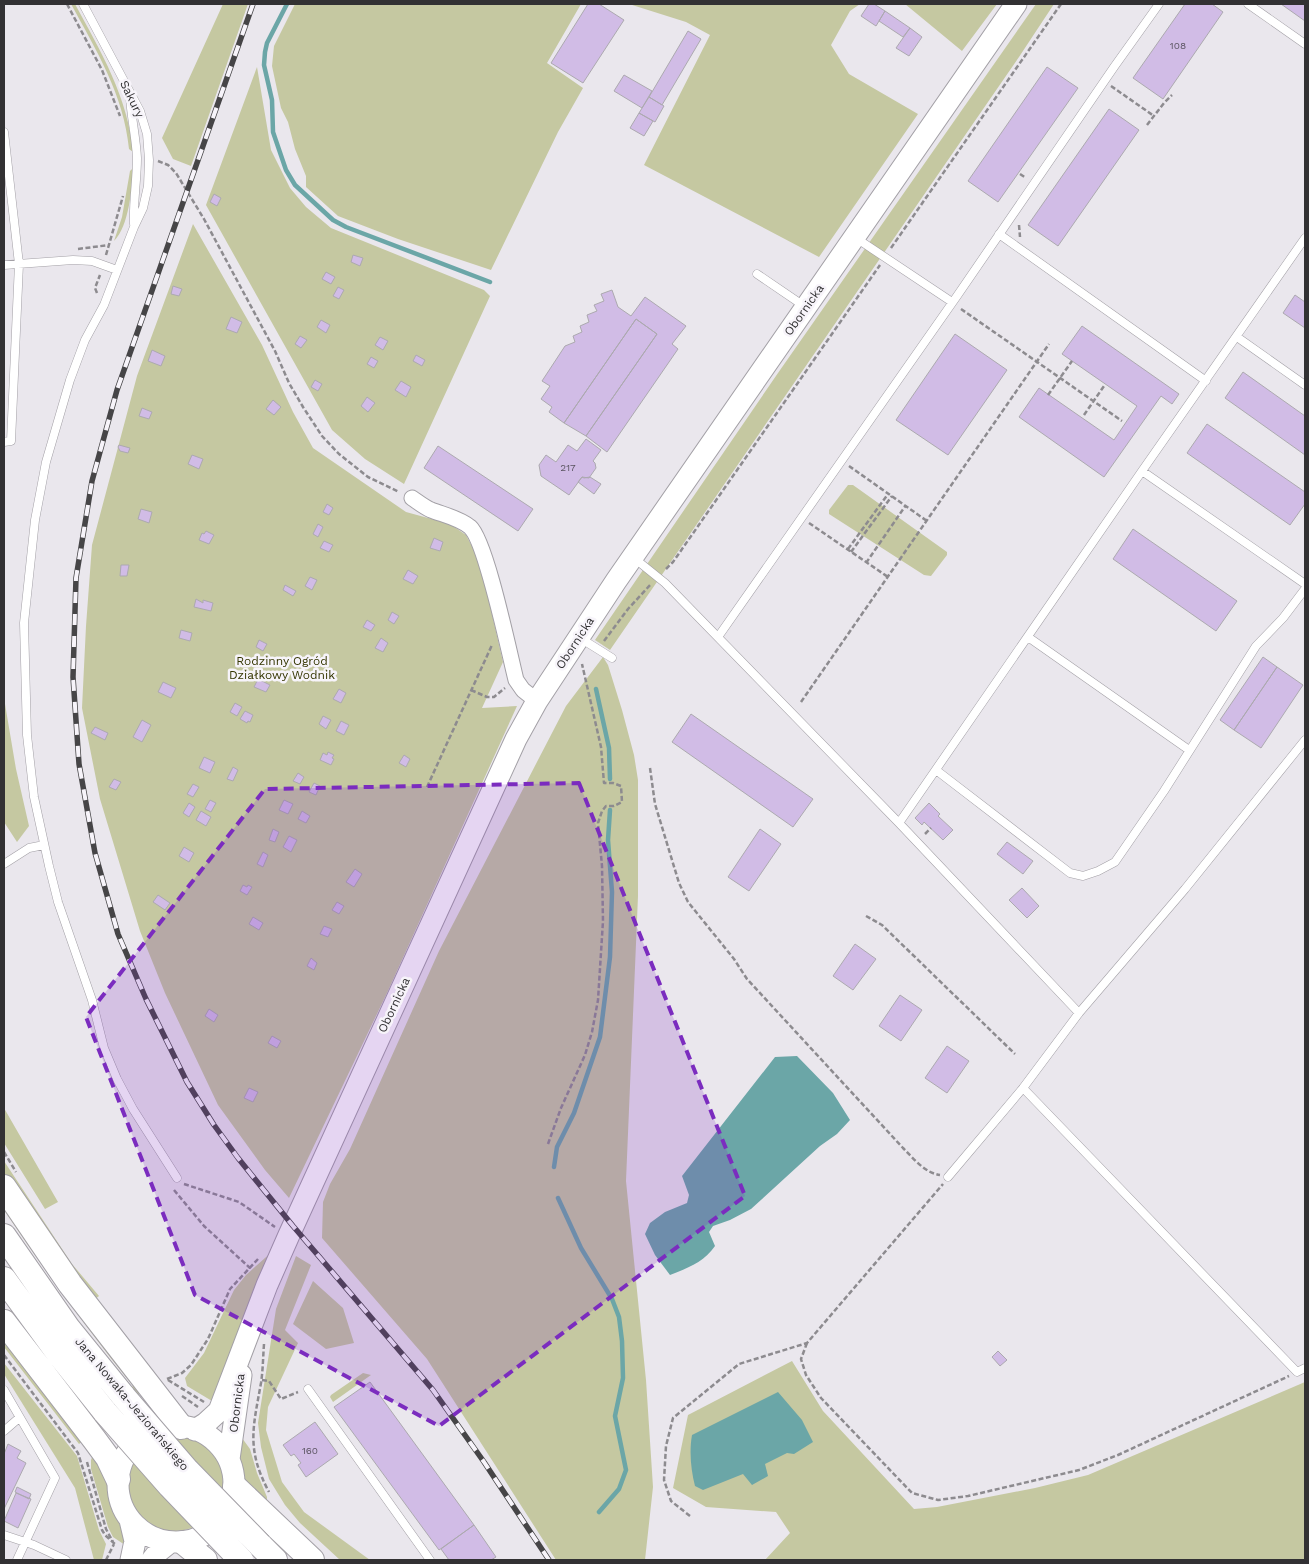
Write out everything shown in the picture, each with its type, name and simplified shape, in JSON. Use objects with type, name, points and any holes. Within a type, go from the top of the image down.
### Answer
[{"type":"main road","name":"Obornicka","points":[[188,1428],[206,1423],[219,1411],[267,1285],[289,1235],[516,739],[537,701],[633,557],[1016,4]]},
{"type":"main road","points":[[11,1181],[70,1284],[188,1428],[217,1443],[229,1459],[235,1486],[232,1501],[220,1521],[199,1537],[159,1550],[152,1560]]},
{"type":"main road","name":"Jana Nowaka-Jeziorańskiego","points":[[4,1236],[68,1328],[124,1397],[186,1469],[268,1553]]},
{"type":"main road","name":"Jana Nowaka-Jeziorańskiego","points":[[4,1278],[58,1353],[105,1412],[170,1486],[241,1560]]},
{"type":"main road","points":[[4,1322],[108,1458],[118,1479]]},
{"type":"main road","name":"Obornicka","points":[[229,1459],[244,1346]]},
{"type":"main road","points":[[131,1560],[135,1540],[130,1520],[120,1502],[118,1484],[124,1457],[133,1443],[150,1431],[158,1428],[188,1428]]},
{"type":"main road","points":[[235,1486],[312,1560]]},
{"type":"main road","points":[[130,1520],[144,1534],[176,1543],[205,1560]]},
{"type":"street","points":[[412,498],[430,509],[452,517],[470,527],[479,540],[516,680],[523,690],[537,701]]},
{"type":"lane","name":"Sakury","points":[[83,4],[140,111],[147,134],[148,186],[143,208],[104,305],[85,340],[70,380],[46,462],[28,571],[24,623],[27,735],[34,797],[58,902],[86,980],[104,1048],[117,1079],[133,1109],[180,1181]]},
{"type":"lane","points":[[718,637],[1159,4]]},
{"type":"lane","points":[[1251,5],[1305,44]]},
{"type":"lane","points":[[130,94],[137,160],[133,204],[134,227]]},
{"type":"lane","points":[[4,132],[19,264],[11,441],[4,442]]},
{"type":"lane","points":[[999,234],[1206,381]]},
{"type":"lane","points":[[855,236],[952,302]]},
{"type":"lane","points":[[899,823],[1305,238]]},
{"type":"lane","points":[[4,265],[73,260],[92,262],[117,270]]},
{"type":"lane","points":[[757,274],[806,307]]},
{"type":"lane","points":[[1237,337],[1305,385]]},
{"type":"lane","points":[[1142,471],[1305,584]]},
{"type":"lane","points":[[633,557],[658,577],[718,637],[899,823],[1079,1013]]},
{"type":"lane","points":[[936,770],[1070,873],[1083,876],[1098,871],[1115,862],[1164,791],[1256,646],[1283,618],[1305,589]]},
{"type":"lane","points":[[1028,637],[1189,750]]},
{"type":"lane","points":[[578,638],[612,658]]},
{"type":"lane","points":[[948,1177],[1023,1088],[1079,1013],[1185,889],[1305,740]]},
{"type":"lane","points":[[4,864],[29,848],[44,845]]},
{"type":"lane","points":[[1023,1088],[1297,1372],[1305,1368]]},
{"type":"lane","points":[[308,1388],[430,1560]]},
{"type":"lane","points":[[4,1390],[55,1478],[17,1560]]},
{"type":"lane","points":[[4,1431],[19,1418]]},
{"type":"lane","points":[[4,1535],[34,1545],[66,1560]]},
{"type":"path","points":[[67,4],[102,70],[121,120]]},
{"type":"path","points":[[599,649],[628,609],[673,562],[1061,4]]},
{"type":"path","points":[[1111,87],[1116,80]]},
{"type":"path","points":[[1104,81],[1154,116]]},
{"type":"path","points":[[1147,125],[1172,95]]},
{"type":"path","points":[[149,160],[156,160],[168,165],[176,173],[219,245],[235,279],[275,351],[289,383],[322,436],[339,454],[368,477],[412,498]]},
{"type":"path","points":[[104,305],[95,288],[123,194]]},
{"type":"path","points":[[1020,221],[1019,234],[1022,240]]},
{"type":"path","points":[[72,249],[109,246]]},
{"type":"path","points":[[952,302],[1122,421]]},
{"type":"path","points":[[801,702],[1049,344]]},
{"type":"path","points":[[1048,395],[1072,361]]},
{"type":"path","points":[[1084,415],[1104,386]]},
{"type":"path","points":[[841,460],[906,505],[927,522]]},
{"type":"path","points":[[848,549],[888,493]]},
{"type":"path","points":[[851,552],[892,496]]},
{"type":"path","points":[[866,563],[906,505]]},
{"type":"path","points":[[801,517],[888,577]]},
{"type":"path","points":[[428,787],[492,645]]},
{"type":"path","points":[[548,1144],[561,1108],[585,1055],[592,1032],[598,1000],[603,921],[602,866],[598,823],[606,806],[614,806],[622,802],[623,794],[622,786],[604,783],[601,747],[582,667]]},
{"type":"path","points":[[471,690],[494,698],[516,680]]},
{"type":"path","points":[[650,768],[656,804],[679,883],[688,902],[734,959],[746,979],[890,1134],[921,1166],[934,1174],[948,1177],[807,1343],[801,1359],[806,1376],[821,1398],[912,1493],[938,1500],[968,1496],[1079,1470],[1118,1455],[1297,1372]]},
{"type":"path","points":[[866,916],[882,925],[1015,1054]]},
{"type":"path","points":[[4,1152],[11,1181]]},
{"type":"path","points":[[180,1181],[239,1202],[267,1223],[289,1235]]},
{"type":"path","points":[[174,1190],[187,1208],[204,1226],[250,1268]]},
{"type":"path","points":[[167,1379],[182,1373],[191,1365],[208,1339],[230,1289],[260,1258]]},
{"type":"path","points":[[690,1516],[671,1501],[664,1480],[666,1446],[673,1418],[739,1364],[807,1343]]},
{"type":"path","points":[[4,1355],[78,1453],[102,1530],[114,1544]]},
{"type":"path","points":[[164,1375],[167,1379],[207,1404]]},
{"type":"path","points":[[262,1380],[269,1381],[281,1398],[308,1388]]},
{"type":"path","points":[[177,1393],[201,1409]]},
{"type":"path","points":[[253,1435],[256,1463],[270,1494]]},
{"type":"path","points":[[87,1460],[90,1477],[106,1529],[114,1544]]},
{"type":"path","points":[[106,1560],[114,1544]]},
{"type":"highlighted area","points":[[579,783],[745,1196],[439,1426],[195,1295],[86,1017],[265,789]]},
{"type":"green space","points":[[71,4],[75,4],[112,75],[125,112],[133,152],[129,149],[121,110],[108,74]]},
{"type":"green space","points":[[223,4],[248,4],[191,166],[173,159],[162,138]]},
{"type":"green space","points":[[295,4],[581,4],[547,63],[583,88],[558,132],[491,270],[398,239],[338,216],[306,187],[306,176],[295,149],[288,122],[281,108],[272,66],[274,46]]},
{"type":"green space","points":[[629,4],[860,4],[850,11],[831,45],[849,74],[918,114],[819,257],[644,165],[710,35],[686,22]]},
{"type":"green space","points":[[905,4],[997,4],[962,51]]},
{"type":"green space","points":[[1036,4],[1054,4],[610,650],[595,640],[778,373]]},
{"type":"green space","points":[[257,67],[271,150],[290,188],[306,207],[331,228],[484,290],[490,296],[404,484],[365,459],[332,430],[206,205]]},
{"type":"green space","points":[[133,168],[131,196],[126,217],[114,241],[122,217],[130,171]]},
{"type":"green space","name":"Rodzinny Ogród Działkowy Wodnik","points":[[193,224],[262,345],[293,412],[313,448],[406,512],[450,524],[466,535],[480,562],[503,662],[482,708],[517,706],[387,993],[289,1198],[265,1170],[218,1105],[165,993],[140,931],[100,799],[82,708],[92,545],[137,376]]},
{"type":"green space","points":[[848,485],[853,485],[947,552],[947,555],[931,576],[924,575],[829,514],[829,510]]},
{"type":"green space","points":[[603,657],[608,665],[622,710],[634,755],[638,780],[638,896],[626,1181],[646,1380],[653,1487],[645,1560],[556,1560],[427,1359],[322,1238],[323,1202],[330,1184],[350,1149],[439,951],[566,706]]},
{"type":"green space","points":[[4,698],[16,769],[29,826],[17,842],[4,822]]},
{"type":"green space","points":[[4,1108],[58,1202],[45,1209],[4,1143]]},
{"type":"green space","points":[[4,1161],[72,1264],[99,1296],[94,1300],[4,1177]]},
{"type":"green space","points":[[4,1203],[142,1392],[138,1395],[35,1255],[4,1210]]},
{"type":"green space","points":[[274,1250],[217,1404],[187,1386],[185,1378],[204,1353],[234,1290],[246,1275]]},
{"type":"green space","points":[[296,1256],[311,1265],[285,1330],[298,1343],[268,1407],[266,1430],[282,1482],[304,1512],[370,1560],[340,1560],[300,1523],[285,1505],[269,1479],[261,1447],[258,1423],[276,1309]]},
{"type":"green space","points":[[313,1281],[343,1308],[354,1343],[326,1349],[293,1324]]},
{"type":"green space","points":[[4,1333],[85,1439],[79,1444],[4,1347]]},
{"type":"green space","points":[[792,1361],[823,1411],[914,1509],[937,1507],[1035,1488],[1088,1475],[1305,1382],[1305,1560],[765,1560],[790,1533],[776,1512],[706,1507],[673,1488],[688,1415]]},
{"type":"green space","points":[[4,1363],[77,1456],[99,1530],[106,1544],[102,1560],[94,1560],[75,1488],[4,1374]]},
{"type":"green space","points":[[363,1373],[371,1375],[333,1402],[330,1397],[331,1395]]},
{"type":"green space","points":[[175,1435],[194,1438],[209,1449],[220,1464],[223,1483],[220,1502],[209,1517],[194,1528],[175,1531],[156,1528],[141,1517],[130,1502],[127,1483],[130,1464],[141,1449],[156,1438]]},
{"type":"green space","points":[[242,1438],[250,1449],[267,1497],[267,1502],[245,1482],[240,1457]]},
{"type":"green space","points":[[93,1455],[108,1476],[109,1500],[124,1534],[125,1545],[113,1537],[108,1527],[91,1469]]},
{"type":"water","points":[[797,1056],[833,1093],[850,1120],[837,1134],[820,1146],[751,1209],[713,1226],[709,1232],[715,1246],[711,1252],[689,1267],[670,1275],[655,1255],[645,1234],[650,1223],[665,1212],[687,1203],[689,1195],[682,1176],[775,1057]]},
{"type":"water","points":[[778,1392],[802,1420],[813,1442],[794,1454],[787,1453],[765,1464],[768,1476],[752,1485],[743,1474],[703,1490],[695,1486],[691,1461],[692,1435]]},
{"type":"building","points":[[588,4],[599,4],[624,20],[583,83],[551,63]]},
{"type":"building","points":[[869,4],[874,4],[885,11],[876,26],[861,16]]},
{"type":"building","points":[[1185,4],[1212,4],[1223,12],[1163,99],[1133,78]]},
{"type":"building","points":[[1281,4],[1305,4],[1305,21]]},
{"type":"building","points":[[885,11],[910,28],[903,37],[879,21]]},
{"type":"building","points":[[910,28],[922,37],[909,56],[896,48]]},
{"type":"building","points":[[688,31],[701,39],[662,105],[649,97]]},
{"type":"building","points":[[1047,67],[1078,88],[998,202],[968,181]]},
{"type":"building","points":[[624,75],[652,91],[642,108],[614,91]]},
{"type":"building","points":[[649,97],[664,106],[655,122],[639,113]]},
{"type":"building","points":[[1109,109],[1139,130],[1058,246],[1028,225]]},
{"type":"building","points":[[639,113],[653,121],[644,136],[630,128]]},
{"type":"building","points":[[214,194],[221,198],[217,206],[210,202]]},
{"type":"building","points":[[353,255],[363,258],[360,266],[351,262]]},
{"type":"building","points":[[326,272],[335,277],[331,284],[322,279]]},
{"type":"building","points":[[173,286],[182,289],[179,296],[171,294]]},
{"type":"building","points":[[338,287],[344,290],[339,299],[333,296]]},
{"type":"building","points":[[612,290],[618,307],[631,316],[645,297],[686,326],[672,344],[678,349],[607,452],[586,436],[657,334],[636,319],[564,423],[549,412],[552,407],[541,399],[550,386],[542,381],[565,346],[575,342],[573,336],[582,332],[580,326],[589,322],[587,315],[597,311],[594,305],[604,301],[601,294]]},
{"type":"building","points":[[1295,295],[1305,302],[1305,328],[1283,313]]},
{"type":"building","points":[[231,317],[242,322],[237,333],[226,329]]},
{"type":"building","points":[[636,319],[657,334],[586,436],[564,423]]},
{"type":"building","points":[[321,320],[330,325],[326,333],[317,327]]},
{"type":"building","points":[[1082,326],[1179,394],[1172,404],[1161,396],[1104,477],[1019,417],[1039,388],[1114,440],[1137,406],[1062,354]]},
{"type":"building","points":[[955,334],[1007,370],[948,455],[896,420]]},
{"type":"building","points":[[300,336],[307,340],[301,348],[295,344]]},
{"type":"building","points":[[380,337],[388,341],[383,350],[375,345]]},
{"type":"building","points":[[152,350],[165,356],[161,366],[148,361]]},
{"type":"building","points":[[416,355],[425,360],[422,366],[413,361]]},
{"type":"building","points":[[371,357],[378,361],[374,368],[367,364]]},
{"type":"building","points":[[1243,372],[1305,416],[1305,455],[1225,398]]},
{"type":"building","points":[[315,380],[322,384],[318,391],[311,387]]},
{"type":"building","points":[[401,381],[411,387],[406,397],[395,390]]},
{"type":"building","points":[[367,397],[375,403],[368,412],[361,406]]},
{"type":"building","points":[[273,400],[281,407],[274,415],[266,409]]},
{"type":"building","points":[[142,408],[152,412],[149,419],[139,416]]},
{"type":"building","points":[[1207,424],[1305,492],[1305,504],[1290,525],[1187,453]]},
{"type":"building","points":[[586,439],[601,450],[593,461],[596,468],[589,478],[582,477],[569,495],[541,476],[539,465],[546,455],[556,462],[568,445],[577,451]]},
{"type":"building","points":[[119,445],[130,448],[128,453],[120,451]]},
{"type":"building","points":[[438,446],[533,509],[518,531],[424,468]]},
{"type":"building","points":[[192,455],[203,459],[199,469],[188,464]]},
{"type":"building","points":[[582,477],[590,477],[601,484],[594,494],[578,482]]},
{"type":"building","points":[[327,504],[333,508],[329,515],[323,512]]},
{"type":"building","points":[[141,509],[152,512],[149,523],[138,519]]},
{"type":"building","points":[[318,524],[323,527],[318,537],[313,534]]},
{"type":"building","points":[[1133,529],[1237,601],[1216,631],[1113,559]]},
{"type":"building","points":[[206,531],[214,535],[209,544],[199,540],[202,533],[204,534]]},
{"type":"building","points":[[434,538],[443,542],[440,551],[430,548]]},
{"type":"building","points":[[324,541],[333,545],[329,552],[320,548]]},
{"type":"building","points":[[121,565],[129,565],[127,576],[120,576]]},
{"type":"building","points":[[408,570],[418,576],[413,584],[403,579]]},
{"type":"building","points":[[310,577],[317,580],[312,590],[305,586]]},
{"type":"building","points":[[285,585],[296,591],[293,596],[283,590]]},
{"type":"building","points":[[196,599],[203,603],[203,600],[213,603],[211,611],[194,607]]},
{"type":"building","points":[[392,612],[399,616],[394,624],[388,620]]},
{"type":"building","points":[[367,620],[375,625],[371,631],[363,627]]},
{"type":"building","points":[[181,630],[192,633],[190,641],[179,638]]},
{"type":"building","points":[[381,638],[388,643],[383,652],[375,648]]},
{"type":"building","points":[[259,640],[267,644],[263,651],[256,647]]},
{"type":"building","points":[[1263,657],[1277,667],[1234,730],[1220,720]]},
{"type":"building","points":[[1277,667],[1303,685],[1261,748],[1234,730]]},
{"type":"building","points":[[258,679],[270,685],[266,692],[254,687]]},
{"type":"building","points":[[163,682],[176,688],[171,698],[158,692]]},
{"type":"building","points":[[339,689],[346,693],[341,703],[333,699]]},
{"type":"building","points":[[235,703],[242,707],[237,716],[230,712]]},
{"type":"building","points":[[245,711],[253,715],[250,722],[248,721],[247,723],[240,719]]},
{"type":"building","points":[[691,714],[813,799],[793,827],[672,742]]},
{"type":"building","points":[[323,716],[331,720],[326,729],[319,724]]},
{"type":"building","points":[[142,720],[151,725],[142,742],[133,737]]},
{"type":"building","points":[[341,721],[349,725],[344,735],[336,731]]},
{"type":"building","points":[[95,727],[108,733],[105,740],[91,733]]},
{"type":"building","points":[[328,752],[334,755],[331,765],[320,760],[323,753],[327,755]]},
{"type":"building","points":[[404,755],[410,759],[406,767],[399,763]]},
{"type":"building","points":[[204,757],[215,762],[210,773],[199,768]]},
{"type":"building","points":[[233,767],[238,770],[233,781],[227,779]]},
{"type":"building","points":[[298,773],[304,777],[300,784],[293,781]]},
{"type":"building","points":[[114,779],[121,782],[116,790],[109,787]]},
{"type":"building","points":[[314,783],[320,786],[316,795],[309,792]]},
{"type":"building","points":[[193,784],[199,787],[193,797],[187,794]]},
{"type":"building","points":[[210,800],[216,803],[211,812],[205,809]]},
{"type":"building","points":[[284,800],[293,804],[288,814],[279,810]]},
{"type":"building","points":[[189,803],[195,807],[189,817],[183,813]]},
{"type":"building","points":[[929,803],[940,814],[938,816],[953,830],[943,840],[924,822],[922,825],[915,818]]},
{"type":"building","points":[[201,811],[211,817],[206,826],[196,820]]},
{"type":"building","points":[[302,811],[310,816],[306,823],[298,819]]},
{"type":"building","points":[[273,829],[279,832],[275,842],[269,840]]},
{"type":"building","points":[[760,829],[781,844],[749,891],[728,877]]},
{"type":"building","points":[[289,836],[297,840],[291,852],[283,847]]},
{"type":"building","points":[[1007,842],[1033,861],[1023,874],[997,854]]},
{"type":"building","points":[[184,847],[194,853],[189,862],[179,856]]},
{"type":"building","points":[[263,852],[268,855],[263,867],[257,864]]},
{"type":"building","points":[[355,869],[362,874],[354,887],[346,882]]},
{"type":"building","points":[[243,885],[252,887],[247,895],[240,891]]},
{"type":"building","points":[[1022,888],[1039,906],[1027,918],[1009,900]]},
{"type":"building","points":[[158,895],[170,903],[165,910],[153,902]]},
{"type":"building","points":[[337,902],[344,906],[339,914],[332,910]]},
{"type":"building","points":[[253,917],[263,923],[259,930],[249,924]]},
{"type":"building","points":[[324,926],[332,929],[328,937],[320,934]]},
{"type":"building","points":[[855,944],[876,959],[853,990],[833,976]]},
{"type":"building","points":[[311,958],[317,963],[314,970],[307,966]]},
{"type":"building","points":[[900,995],[922,1010],[901,1041],[879,1026]]},
{"type":"building","points":[[209,1009],[218,1015],[214,1022],[205,1016]]},
{"type":"building","points":[[272,1036],[281,1041],[277,1048],[268,1043]]},
{"type":"building","points":[[947,1046],[969,1061],[947,1093],[925,1078]]},
{"type":"building","points":[[249,1088],[258,1092],[253,1102],[244,1098]]},
{"type":"building","points":[[998,1351],[1007,1360],[1000,1366],[992,1357]]},
{"type":"building","points":[[370,1382],[474,1525],[439,1550],[334,1407]]},
{"type":"building","points":[[315,1422],[338,1454],[306,1477],[298,1465],[301,1463],[294,1454],[291,1456],[283,1445]]},
{"type":"building","points":[[8,1444],[21,1451],[17,1458],[26,1463],[4,1509],[4,1454]]},
{"type":"building","points":[[17,1487],[31,1494],[29,1499],[15,1492]]},
{"type":"building","points":[[16,1493],[31,1499],[18,1528],[4,1521]]},
{"type":"building","points":[[474,1525],[496,1557],[491,1560],[449,1560],[441,1549]]},
{"type":"waterway","points":[[287,4],[267,43],[264,65],[272,100],[273,132],[286,170],[295,185],[333,220],[346,227],[490,282]]},
{"type":"waterway","points":[[596,689],[609,748],[610,779]]},
{"type":"waterway","points":[[554,1167],[557,1147],[574,1113],[600,1037],[610,957],[612,892],[608,840],[610,810]]},
{"type":"waterway","points":[[558,1198],[581,1248],[612,1299],[619,1317],[623,1378],[615,1416],[626,1470],[619,1489],[599,1512]]},
{"type":"railway","points":[[253,4],[117,390],[92,481],[76,578],[73,677],[79,764],[95,853],[118,934],[146,999],[187,1082],[214,1125],[293,1226],[433,1390],[484,1462],[549,1560]]}]
